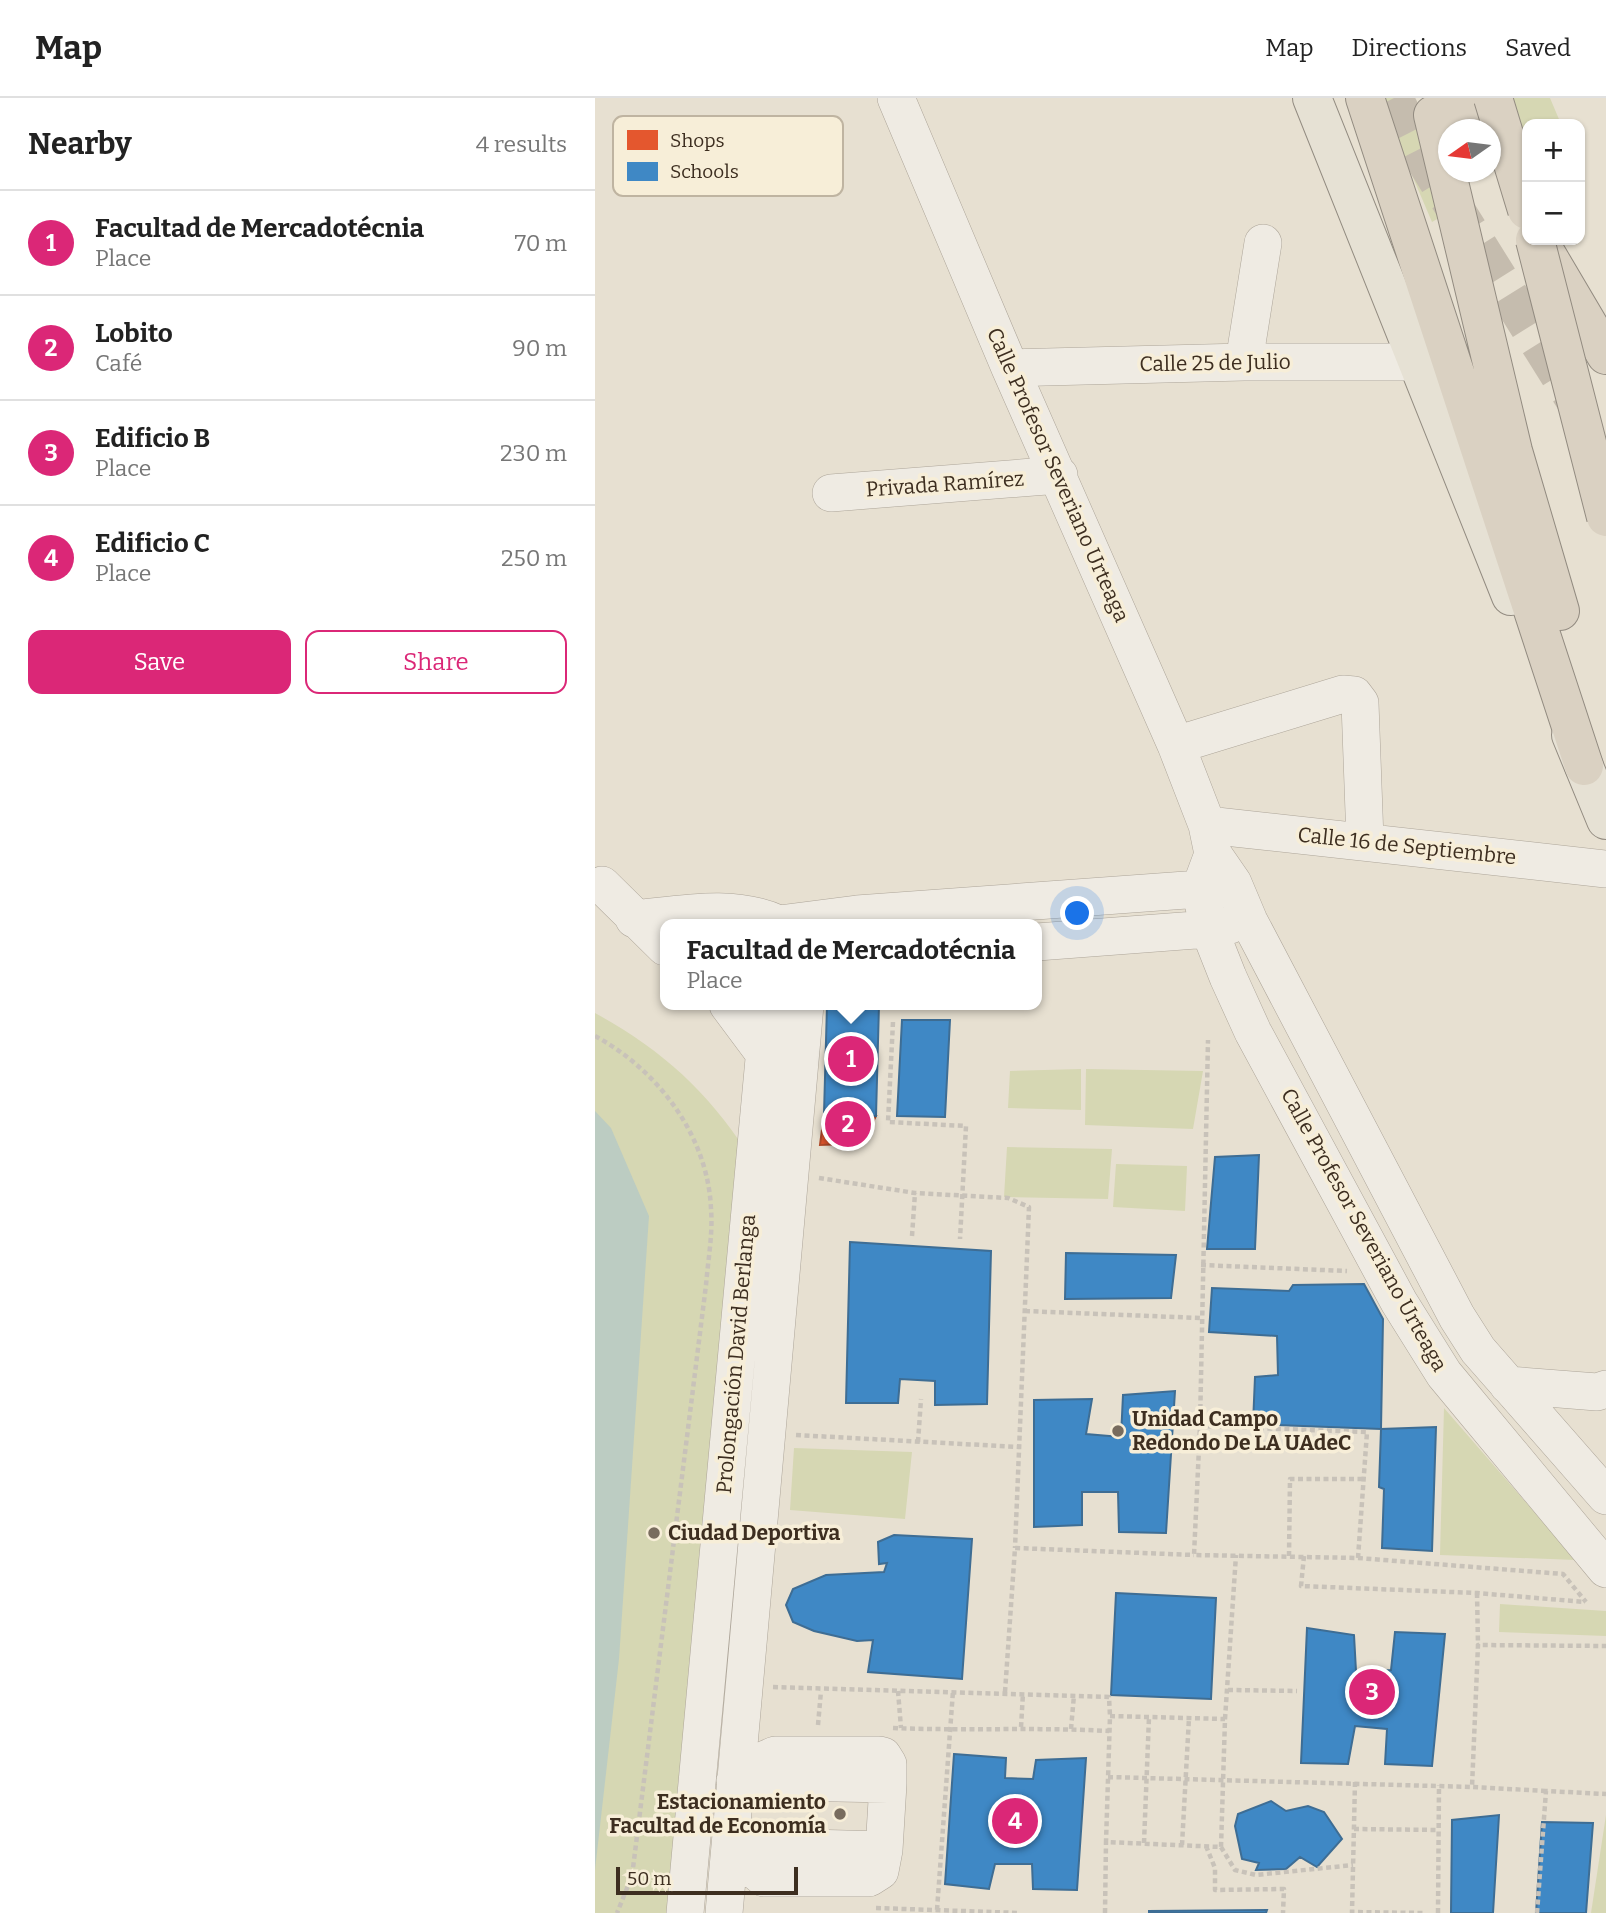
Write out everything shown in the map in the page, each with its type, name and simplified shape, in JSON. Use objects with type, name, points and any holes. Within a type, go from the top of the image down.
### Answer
[{"type":"highway","points":[[1365,98],[1595,762]]},
{"type":"highway","points":[[1486,98],[1522,160]]},
{"type":"highway","points":[[1493,98],[1522,194]]},
{"type":"highway","points":[[1445,106],[1513,451],[1595,762]]},
{"type":"highway","points":[[1445,106],[1461,119]]},
{"type":"highway","points":[[1501,176],[1522,212]]},
{"type":"highway","points":[[1538,245],[1606,517]]},
{"type":"highway","points":[[1540,245],[1606,355]]},
{"type":"highway","points":[[1572,245],[1606,304]]},
{"type":"main road","points":[[1312,98],[1513,600],[1595,762],[1606,820]]},
{"type":"street","name":"Calle Profesor Severiano Urteaga","points":[[897,98],[1010,368],[1176,745],[1213,862],[1249,921],[1457,1317],[1478,1350],[1606,1496]]},
{"type":"street","points":[[914,136],[921,98]]},
{"type":"street","points":[[1244,362],[1263,243]]},
{"type":"street","name":"Calle 25 de Julio","points":[[1010,368],[1244,362],[1419,362]]},
{"type":"street","name":"Privada Ramírez","points":[[831,493],[1059,475]]},
{"type":"street","points":[[1176,745],[1343,694],[1354,695],[1360,704],[1365,840]]},
{"type":"street","name":"Calle 16 de Septiembre","points":[[818,919],[1365,840],[1606,869]]},
{"type":"street","name":"Calle Profesor Severiano Urteaga","points":[[1213,862],[1209,929],[1253,1032],[1383,1272],[1444,1374],[1606,1569]]},
{"type":"street","points":[[602,886],[660,942]]},
{"type":"street","points":[[634,919],[719,911],[768,919]]},
{"type":"street","points":[[1042,942],[1209,929],[1249,921]]},
{"type":"street","points":[[732,1010],[763,1052],[800,1059]]},
{"type":"street","name":"Prolongación David Berlanga","points":[[685,1913],[768,1010]]},
{"type":"street","name":"Prolongación David Berlanga","points":[[724,1913],[743,1846],[749,1781],[744,1685],[764,1433],[805,1010]]},
{"type":"street","points":[[1444,1374],[1478,1350]]},
{"type":"street","points":[[1508,1385],[1597,1392],[1606,1389]]},
{"type":"street","points":[[743,1846],[758,1873],[764,1878],[869,1878],[880,1871],[884,1850],[888,1764],[883,1756],[775,1755],[764,1762],[749,1781]]},
{"type":"path","points":[[893,1022],[888,1122],[966,1126],[960,1239]]},
{"type":"path","points":[[595,1036],[632,1060],[667,1096],[691,1133],[706,1173],[712,1210],[706,1285],[632,1876],[617,1913]]},
{"type":"path","points":[[1194,1555],[1201,1426],[1201,1265],[1208,1040]]},
{"type":"path","points":[[790,1173],[915,1194],[1008,1198],[1029,1207],[1015,1548],[1005,1692]]},
{"type":"path","points":[[912,1236],[915,1194]]},
{"type":"path","points":[[1201,1265],[1383,1272]]},
{"type":"path","points":[[1025,1311],[1201,1318]]},
{"type":"path","points":[[918,1442],[921,1399]]},
{"type":"path","points":[[1201,1426],[1367,1432],[1358,1558]]},
{"type":"path","points":[[764,1433],[1019,1447]]},
{"type":"path","points":[[1289,1556],[1290,1479],[1364,1479]]},
{"type":"path","points":[[1015,1548],[1194,1555],[1304,1556],[1358,1558],[1563,1574],[1586,1602],[1477,1593],[1301,1586],[1304,1556]]},
{"type":"path","points":[[1236,1555],[1225,1719],[1221,1847],[1235,1870],[1256,1875],[1353,1865]]},
{"type":"path","points":[[1472,1787],[1478,1646],[1477,1593]]},
{"type":"path","points":[[1478,1646],[1606,1646]]},
{"type":"path","points":[[744,1685],[821,1690],[1005,1692],[1109,1697],[1105,1913]]},
{"type":"path","points":[[818,1725],[821,1690]]},
{"type":"path","points":[[1228,1690],[1297,1690]]},
{"type":"path","points":[[898,1691],[901,1728]]},
{"type":"path","points":[[937,1910],[953,1691]]},
{"type":"path","points":[[1021,1727],[1023,1693]]},
{"type":"path","points":[[1071,1729],[1074,1694]]},
{"type":"path","points":[[1110,1716],[1225,1719]]},
{"type":"path","points":[[1144,1843],[1149,1717]]},
{"type":"path","points":[[1182,1845],[1189,1718]]},
{"type":"path","points":[[805,1724],[832,1725]]},
{"type":"path","points":[[888,1727],[949,1730],[1021,1727],[1109,1731]]},
{"type":"path","points":[[1108,1777],[1355,1782],[1606,1794]]},
{"type":"path","points":[[1355,1782],[1352,1912],[1423,1913]]},
{"type":"path","points":[[1438,1913],[1439,1785]]},
{"type":"path","points":[[1537,1913],[1546,1791]]},
{"type":"path","points":[[1354,1829],[1439,1830]]},
{"type":"path","points":[[1106,1842],[1221,1847]]},
{"type":"path","points":[[1206,1846],[1215,1868],[1215,1890],[1284,1889],[1283,1913]]},
{"type":"green space","points":[[1379,98],[1413,98],[1446,214],[1432,222]]},
{"type":"green space","points":[[1448,98],[1550,98],[1559,119],[1522,119],[1522,144],[1501,150],[1501,119],[1476,119]]},
{"type":"green space","name":"Ciudad Deportiva","points":[[595,1013],[641,1041],[680,1073],[715,1109],[747,1152],[677,1913],[595,1913]]},
{"type":"green space","points":[[1081,1069],[1081,1110],[1008,1108],[1010,1071]]},
{"type":"green space","points":[[1086,1069],[1203,1071],[1193,1129],[1085,1125]]},
{"type":"green space","points":[[1007,1147],[1112,1149],[1108,1199],[1004,1197]]},
{"type":"green space","points":[[1116,1164],[1187,1166],[1185,1211],[1113,1207]]},
{"type":"green space","points":[[1444,1408],[1576,1560],[1440,1555]]},
{"type":"green space","points":[[794,1448],[912,1452],[905,1519],[790,1510]]},
{"type":"green space","points":[[1500,1604],[1606,1611],[1606,1636],[1499,1632]]},
{"type":"green space","points":[[1606,1815],[1606,1913],[1591,1913]]},
{"type":"shaded area","points":[[595,1111],[611,1128],[649,1216],[619,1659],[595,1870]]},
{"type":"building: Shops","points":[[824,1114],[876,1116],[868,1132],[846,1144],[820,1145]]},
{"type":"building: Schools","points":[[827,1010],[879,1010],[876,1116],[824,1114]]},
{"type":"building: Schools","points":[[902,1020],[950,1020],[945,1117],[897,1116]]},
{"type":"building: Schools","points":[[1259,1155],[1255,1249],[1207,1249],[1215,1157]]},
{"type":"building: Schools","points":[[850,1242],[991,1251],[987,1404],[935,1405],[935,1381],[900,1379],[898,1403],[846,1403]]},
{"type":"building: Schools","points":[[1066,1253],[1176,1255],[1171,1298],[1065,1299]]},
{"type":"building: Schools","points":[[1364,1284],[1383,1319],[1381,1429],[1253,1424],[1255,1377],[1278,1375],[1277,1336],[1209,1332],[1212,1288],[1289,1291],[1293,1285]]},
{"type":"building: Schools","points":[[1175,1391],[1166,1533],[1119,1532],[1118,1492],[1082,1492],[1082,1525],[1034,1527],[1034,1400],[1092,1399],[1086,1434],[1121,1437],[1123,1395]]},
{"type":"building: Schools","points":[[1436,1427],[1432,1551],[1382,1548],[1384,1489],[1379,1487],[1381,1429]]},
{"type":"building: Schools","points":[[894,1535],[972,1539],[962,1679],[868,1672],[873,1640],[857,1641],[814,1631],[793,1622],[786,1605],[793,1589],[826,1575],[884,1572],[887,1563],[879,1564],[878,1542]]},
{"type":"building: Schools","points":[[1116,1593],[1216,1598],[1211,1699],[1111,1695]]},
{"type":"building: Schools","points":[[1307,1628],[1354,1635],[1356,1671],[1391,1670],[1395,1632],[1445,1634],[1432,1766],[1385,1764],[1387,1729],[1355,1726],[1348,1764],[1301,1763]]},
{"type":"building: Schools","points":[[954,1754],[1006,1758],[1005,1778],[1033,1779],[1036,1760],[1086,1758],[1077,1890],[1033,1889],[1032,1864],[995,1864],[989,1889],[945,1884]]},
{"type":"building: Schools","points":[[1271,1801],[1286,1811],[1308,1806],[1324,1812],[1342,1839],[1317,1867],[1300,1857],[1286,1869],[1256,1870],[1259,1863],[1242,1859],[1235,1826],[1238,1814]]},
{"type":"building: Schools","points":[[1499,1815],[1493,1913],[1451,1913],[1452,1820]]},
{"type":"building: Schools","points":[[1542,1822],[1593,1823],[1586,1913],[1536,1913]]},
{"type":"building: Schools","points":[[1267,1910],[1266,1913],[1149,1913],[1149,1911]]},
{"type":"tunnel","points":[[1394,98],[1429,167],[1574,399]]},
{"type":"place","name":"Facultad de Mercadotécnia","points":[[851,1059]]},
{"type":"place","name":"Lobito","points":[[848,1124]]},
{"type":"place","name":"Unidad Campo Redondo De LA UAdeC","points":[[1118,1431]]},
{"type":"place","name":"Ciudad Deportiva","points":[[654,1533]]},
{"type":"place","name":"Edificio B","points":[[1372,1692]]},
{"type":"place","name":"Estacionamiento Facultad de Economía","points":[[840,1814]]},
{"type":"place","name":"Edificio C","points":[[1015,1821]]}]
